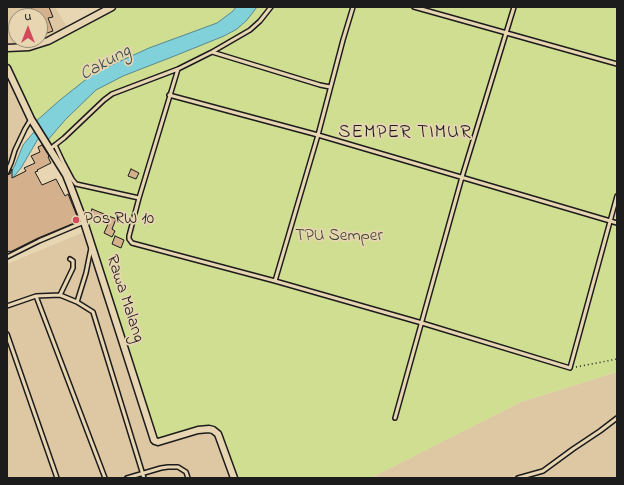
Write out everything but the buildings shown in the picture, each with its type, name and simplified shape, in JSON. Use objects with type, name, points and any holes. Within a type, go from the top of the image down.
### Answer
[{"type":"street","points":[[7,48],[28,47],[48,41],[112,7]]},
{"type":"street","name":"Rawa Malang","points":[[7,68],[32,120],[46,142],[53,147],[66,176],[84,222],[154,440],[158,442],[198,430],[214,430],[218,434],[234,478]]},
{"type":"lane","points":[[139,198],[76,184],[53,147],[112,94],[178,69],[212,52],[250,30],[260,21],[271,7]]},
{"type":"lane","points":[[275,281],[353,7]]},
{"type":"lane","points":[[414,7],[617,64]]},
{"type":"lane","points":[[395,418],[462,178],[514,7]]},
{"type":"lane","points":[[212,52],[330,87]]},
{"type":"lane","points":[[178,69],[139,198],[129,239],[132,243],[275,281],[422,323],[570,368],[617,196]]},
{"type":"lane","points":[[169,95],[318,134],[617,223]]},
{"type":"lane","points":[[7,172],[25,129],[32,120]]},
{"type":"lane","points":[[7,257],[39,241],[84,222]]},
{"type":"lane","points":[[78,302],[86,273],[91,244]]},
{"type":"lane","points":[[60,295],[73,268],[73,261],[70,259]]},
{"type":"lane","points":[[7,306],[36,296],[60,295],[78,302],[93,312],[144,478]]},
{"type":"lane","points":[[36,296],[105,478]]},
{"type":"lane","points":[[7,334],[58,478]]},
{"type":"lane","points":[[518,478],[543,472],[617,418]]},
{"type":"lane","points":[[126,478],[168,467],[178,467],[186,472],[188,478]]},
{"type":"path","points":[[570,368],[617,359]]},
{"type":"shaded area","points":[[7,7],[55,7],[69,30],[48,41],[48,8],[8,8],[8,48]]},
{"type":"shaded area","points":[[7,68],[31,119],[7,169]]},
{"type":"shaded area","points":[[87,231],[198,430],[213,430],[233,478],[7,478],[7,264]]},
{"type":"shaded area","points":[[617,372],[617,478],[371,478],[521,402]]},
{"type":"green space","name":"TPU Semper","points":[[112,7],[617,7],[617,372],[521,402],[371,478],[233,478],[213,430],[155,441],[66,175],[39,132],[7,68],[7,48],[48,48],[48,38]]},
{"type":"water","points":[[236,7],[257,7],[247,20],[237,29],[224,36],[123,76],[96,90],[66,119],[46,142],[34,123],[94,73],[149,48],[217,23]]},
{"type":"water","points":[[37,131],[42,138],[38,139],[21,168],[7,185],[7,180],[23,145],[33,133]]},
{"type":"place","name":"Pos RW 10","points":[[76,220]]},
{"type":"district","name":"SEMPER TIMUR","points":[[405,134]]},
{"type":"water label","name":"Cakung","points":[[106,64]]}]
